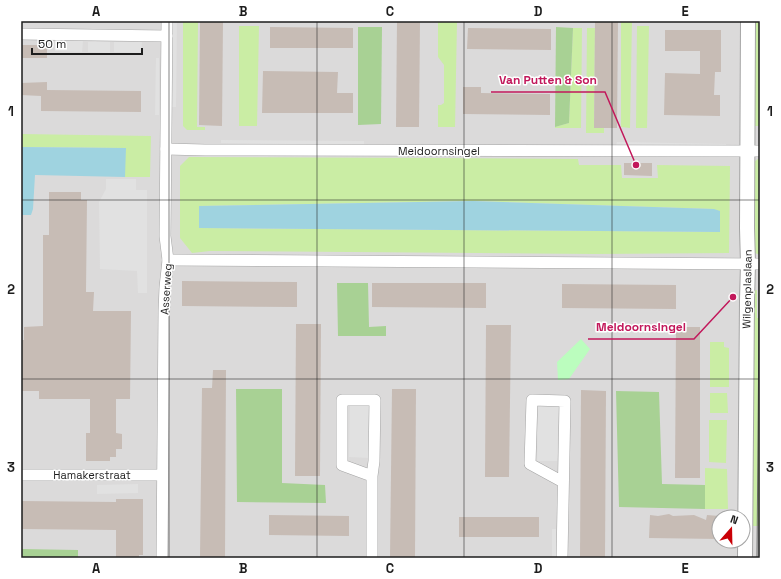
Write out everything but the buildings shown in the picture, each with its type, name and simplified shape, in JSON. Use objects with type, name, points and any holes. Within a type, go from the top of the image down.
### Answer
[{"type":"street","name":"Asserweg","points":[[162,558],[164,311],[168,260],[165,236],[167,21]]},
{"type":"street","name":"Wilgenplaslaan","points":[[745,558],[747,300],[754,264],[747,228],[754,151],[748,21]]},
{"type":"street","points":[[21,34],[167,36]]},
{"type":"street","name":"Meidoornsingel","points":[[166,149],[754,151]]},
{"type":"street","points":[[168,260],[754,264]]},
{"type":"street","points":[[372,476],[342,465],[342,400],[375,400],[374,461],[372,476],[372,558]]},
{"type":"street","points":[[562,558],[563,482],[564,401],[532,400],[530,464],[563,482]]},
{"type":"street","name":"Hamakerstraat","points":[[21,475],[162,475]]},
{"type":"shaded area","points":[[21,21],[760,21],[760,558],[21,558]]},
{"type":"shaded area","points":[[173,21],[177,21],[176,107],[172,107]]},
{"type":"shaded area","points":[[55,41],[83,41],[82,52],[55,51]]},
{"type":"shaded area","points":[[88,42],[110,42],[110,53],[88,52]]},
{"type":"shaded area","points":[[114,42],[142,42],[141,53],[114,52]]},
{"type":"shaded area","points":[[156,58],[159,58],[159,115],[155,115]]},
{"type":"shaded area","points":[[221,140],[364,141],[364,145],[221,143]]},
{"type":"shaded area","points":[[617,142],[726,144],[726,147],[616,146]]},
{"type":"shaded area","points":[[106,179],[136,179],[136,190],[147,190],[147,293],[138,293],[137,271],[100,269],[99,202],[106,189]]},
{"type":"shaded area","points":[[350,402],[371,403],[370,458],[349,457]]},
{"type":"shaded area","points":[[538,405],[559,406],[557,461],[537,461]]},
{"type":"shaded area","points":[[138,484],[138,493],[97,494],[97,485]]},
{"type":"shaded area","points":[[552,529],[556,529],[556,558],[552,558]]},
{"type":"green space","points":[[183,21],[198,21],[197,127],[205,127],[205,130],[187,130],[183,126]]},
{"type":"green space","points":[[438,21],[457,21],[455,127],[438,127],[438,105],[444,103],[444,65],[438,57]]},
{"type":"green space","points":[[621,21],[632,21],[630,128],[621,127]]},
{"type":"green space","points":[[753,21],[760,21],[760,126],[752,126]]},
{"type":"green space","points":[[239,26],[259,26],[257,126],[239,126]]},
{"type":"green space","points":[[637,26],[649,26],[647,128],[636,128]]},
{"type":"green space","points":[[358,27],[382,27],[381,124],[358,125]]},
{"type":"green space","points":[[556,27],[573,28],[569,123],[555,127]]},
{"type":"green space","points":[[573,28],[582,28],[581,128],[555,128],[569,123]]},
{"type":"green space","points":[[587,28],[595,28],[594,128],[604,128],[604,133],[586,133]]},
{"type":"green space","points":[[21,134],[151,136],[150,177],[125,177],[125,148],[21,147]]},
{"type":"green space","points":[[189,157],[578,159],[579,165],[621,165],[622,178],[658,178],[657,165],[730,166],[729,253],[595,254],[210,251],[192,253],[180,238],[180,166]],"holes":[[[473,201],[714,209],[720,232],[199,228],[199,206]]]},
{"type":"green space","points":[[760,159],[760,255],[755,253],[751,247],[751,168],[754,162]]},
{"type":"green space","points":[[337,283],[368,283],[369,327],[386,326],[386,336],[338,336]]},
{"type":"green space","points":[[757,290],[757,318],[760,318],[760,526],[751,526],[751,291]]},
{"type":"green space","points":[[581,339],[590,349],[569,379],[558,380],[557,362]]},
{"type":"green space","points":[[710,342],[724,342],[724,347],[729,348],[729,387],[710,387]]},
{"type":"green space","points":[[236,389],[282,389],[282,483],[325,485],[326,503],[237,502]]},
{"type":"green space","points":[[616,391],[659,392],[662,484],[705,485],[705,509],[619,507]]},
{"type":"green space","points":[[710,393],[727,393],[728,413],[710,413]]},
{"type":"green space","points":[[709,420],[727,420],[726,463],[709,462]]},
{"type":"green space","points":[[705,468],[727,469],[728,509],[705,509]]},
{"type":"green space","points":[[21,549],[78,550],[78,558],[21,558]]},
{"type":"water","points":[[21,147],[126,148],[125,177],[35,175],[33,209],[31,215],[21,215]]},
{"type":"water","points":[[473,201],[714,209],[720,211],[720,232],[199,228],[199,206]]},
{"type":"tram line","points":[[757,558],[760,195]]},
{"type":"place","name":"Van Putten & Son","points":[[636,165]]},
{"type":"place","name":"Meidoornsingel","points":[[733,297]]}]
